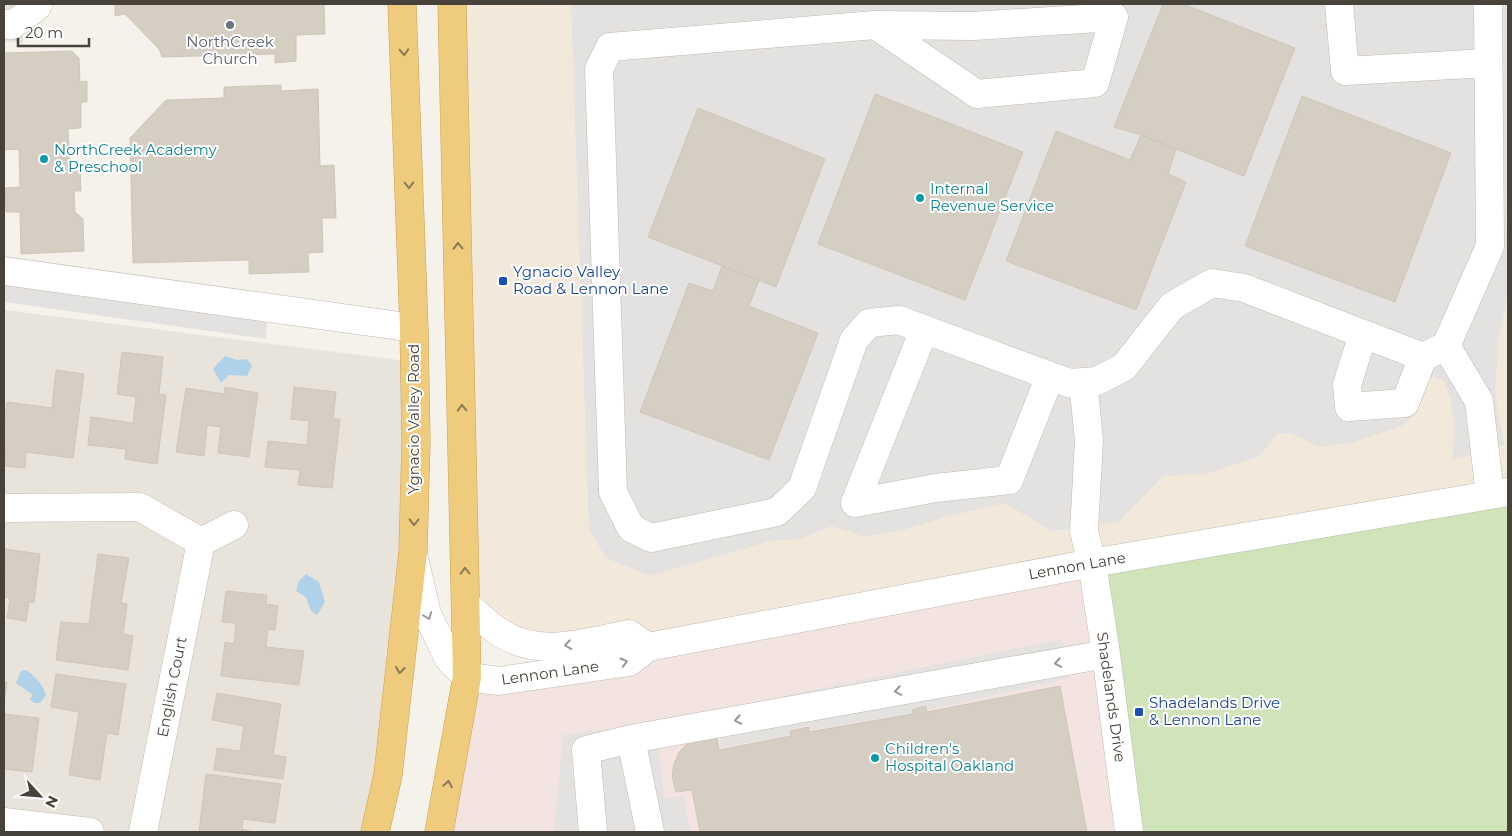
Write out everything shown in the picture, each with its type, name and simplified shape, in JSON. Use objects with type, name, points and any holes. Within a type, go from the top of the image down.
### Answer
[{"type":"highway","name":"Ygnacio Valley Road","points":[[375,832],[388,775],[413,552],[416,441],[414,328],[402,4]]},
{"type":"highway","points":[[440,832],[467,676],[452,4]]},
{"type":"street","points":[[4,24],[12,25],[38,4]]},
{"type":"street","points":[[1339,4],[1345,71],[1488,63]]},
{"type":"street","points":[[1363,334],[1346,385],[1349,407],[1405,403],[1490,246],[1488,4]]},
{"type":"street","points":[[875,25],[977,94],[1095,83],[1114,16],[973,26],[875,25],[610,46],[599,69],[613,492],[631,528],[651,538],[777,512],[802,488],[854,340],[869,322],[899,320],[1069,384],[1097,381],[1124,367],[1172,306],[1212,283],[1244,288],[1363,334],[1434,352],[1479,401],[1499,493]]},
{"type":"street","points":[[4,271],[414,328]]},
{"type":"street","points":[[924,330],[855,503],[936,488],[1009,480],[1050,376]]},
{"type":"street","name":"Shadelands Drive","points":[[1082,382],[1090,440],[1084,531],[1092,563],[1106,654],[1129,832]]},
{"type":"street","name":"Lennon Lane","points":[[467,676],[499,681],[630,662],[648,647],[1092,563],[1499,493]]},
{"type":"street","points":[[4,508],[140,507],[201,542],[234,525]]},
{"type":"street","name":"English Court","points":[[143,832],[201,542]]},
{"type":"street","points":[[413,552],[426,614],[448,659],[467,676]]},
{"type":"street","name":"Lennon Lane","points":[[466,605],[502,634],[537,648],[564,647],[629,634],[648,647]]},
{"type":"street","points":[[593,832],[586,750],[631,739],[1106,654]]},
{"type":"street","points":[[631,739],[650,832]]},
{"type":"street","points":[[4,822],[90,832]]},
{"type":"shaded area","points":[[4,4],[27,4],[23,43],[4,41]]},
{"type":"shaded area","points":[[452,4],[1508,4],[1508,832],[564,647],[466,605]]},
{"type":"shaded area","points":[[571,4],[1508,4],[1508,293],[1499,339],[1495,392],[1504,445],[1452,460],[1454,425],[1451,401],[1444,381],[1433,376],[1427,380],[1414,415],[1402,426],[1351,443],[1320,447],[1291,433],[1278,434],[1258,457],[1205,474],[1163,476],[1118,522],[1051,531],[1005,503],[945,517],[904,530],[865,537],[832,526],[800,539],[771,541],[650,576],[606,558],[589,530]]},
{"type":"shaded area","points":[[4,256],[269,293],[266,339],[4,302]]},
{"type":"shaded area","points":[[4,310],[415,362],[416,441],[375,832],[4,832]]},
{"type":"shaded area","points":[[1092,563],[1129,832],[439,832],[467,677]]},
{"type":"shaded area","points":[[1062,639],[1070,678],[928,710],[927,705],[911,709],[912,714],[811,730],[809,725],[789,730],[790,735],[720,748],[721,735],[658,738],[664,798],[684,796],[690,832],[554,832],[563,735],[653,723]]},
{"type":"green space","points":[[1508,492],[1508,832],[1129,832],[1092,563]]},
{"type":"water","points":[[225,356],[237,360],[247,359],[252,366],[247,376],[229,375],[221,383],[213,369]]},
{"type":"water","points":[[306,574],[319,582],[325,602],[317,615],[311,611],[306,597],[296,591],[299,581]]},
{"type":"water","points":[[26,670],[41,684],[46,695],[40,703],[34,703],[30,699],[33,695],[16,683],[21,671]]},
{"type":"building","name":"NorthCreek Church","points":[[115,4],[324,4],[325,34],[296,35],[296,61],[275,63],[275,54],[162,57],[159,49],[125,14],[115,16]]},
{"type":"building","points":[[1163,4],[1183,4],[1295,48],[1244,176],[1141,135],[1114,127]]},
{"type":"building","name":"NorthCreek Academy & Preschool","points":[[72,51],[79,58],[80,82],[87,81],[87,102],[81,102],[81,128],[68,129],[70,169],[80,169],[81,191],[74,191],[75,212],[83,219],[84,251],[21,254],[20,212],[6,212],[5,188],[20,187],[19,149],[4,150],[4,53]]},
{"type":"building","name":"NorthCreek Church","points":[[281,85],[281,91],[318,89],[320,166],[334,165],[336,218],[322,218],[323,252],[308,253],[309,272],[249,274],[249,260],[133,263],[130,138],[166,100],[224,98],[224,87]]},
{"type":"building","name":"Internal Revenue Service","points":[[875,94],[1023,152],[965,300],[818,244]]},
{"type":"building","points":[[1302,96],[1451,153],[1395,302],[1245,246]]},
{"type":"building","points":[[698,108],[825,159],[776,287],[648,237]]},
{"type":"building","points":[[1056,131],[1130,160],[1141,135],[1176,149],[1168,174],[1186,182],[1136,310],[1006,261]]},
{"type":"building","points":[[722,266],[759,280],[749,306],[818,333],[769,460],[640,412],[689,283],[713,291]]},
{"type":"building","points":[[122,352],[163,357],[159,394],[166,395],[157,464],[125,459],[126,449],[88,445],[91,417],[133,423],[136,397],[117,394]]},
{"type":"building","points":[[56,370],[84,374],[73,458],[26,452],[25,468],[4,466],[6,449],[4,449],[4,425],[7,402],[52,408]]},
{"type":"building","points":[[225,387],[258,393],[249,457],[218,453],[221,427],[207,425],[204,456],[176,452],[186,388],[224,394]]},
{"type":"building","points":[[294,387],[336,392],[333,419],[340,419],[332,488],[298,485],[300,470],[265,467],[268,441],[307,445],[309,421],[291,419]]},
{"type":"building","points":[[5,549],[40,554],[34,603],[29,602],[26,621],[7,618],[10,598],[4,597]]},
{"type":"building","points":[[98,554],[129,558],[121,603],[127,604],[123,634],[133,636],[128,670],[56,660],[61,622],[89,624]]},
{"type":"building","points":[[226,591],[267,595],[266,604],[278,606],[275,630],[268,629],[266,647],[304,651],[299,685],[221,676],[225,642],[234,644],[236,623],[222,622]]},
{"type":"building","points":[[56,674],[126,684],[118,735],[107,733],[100,780],[69,775],[79,712],[51,707]]},
{"type":"building","points":[[4,682],[7,682],[4,704]]},
{"type":"building","name":"Children's Hospital Oakland","points":[[1060,686],[1087,832],[700,832],[692,790],[676,792],[672,776],[679,752],[696,738],[716,732],[719,750],[791,736],[790,731],[809,727],[809,732],[913,714],[912,710],[926,706],[927,712]]},
{"type":"building","points":[[217,693],[281,704],[273,755],[286,757],[283,779],[214,770],[217,748],[240,751],[244,726],[212,720]]},
{"type":"building","points":[[4,714],[39,718],[32,772],[4,769]]},
{"type":"building","points":[[206,774],[281,784],[275,823],[243,819],[242,829],[253,832],[199,832]]},
{"type":"place","name":"NorthCreek Church","points":[[230,25]]},
{"type":"place","name":"NorthCreek Academy & Preschool","points":[[44,159]]},
{"type":"place","name":"Internal Revenue Service","points":[[920,198]]},
{"type":"place","name":"Ygnacio Valley Road & Lennon Lane","points":[[503,281]]},
{"type":"place","name":"Shadelands Drive & Lennon Lane","points":[[1139,712]]},
{"type":"place","name":"Children's Hospital Oakland","points":[[875,758]]}]
